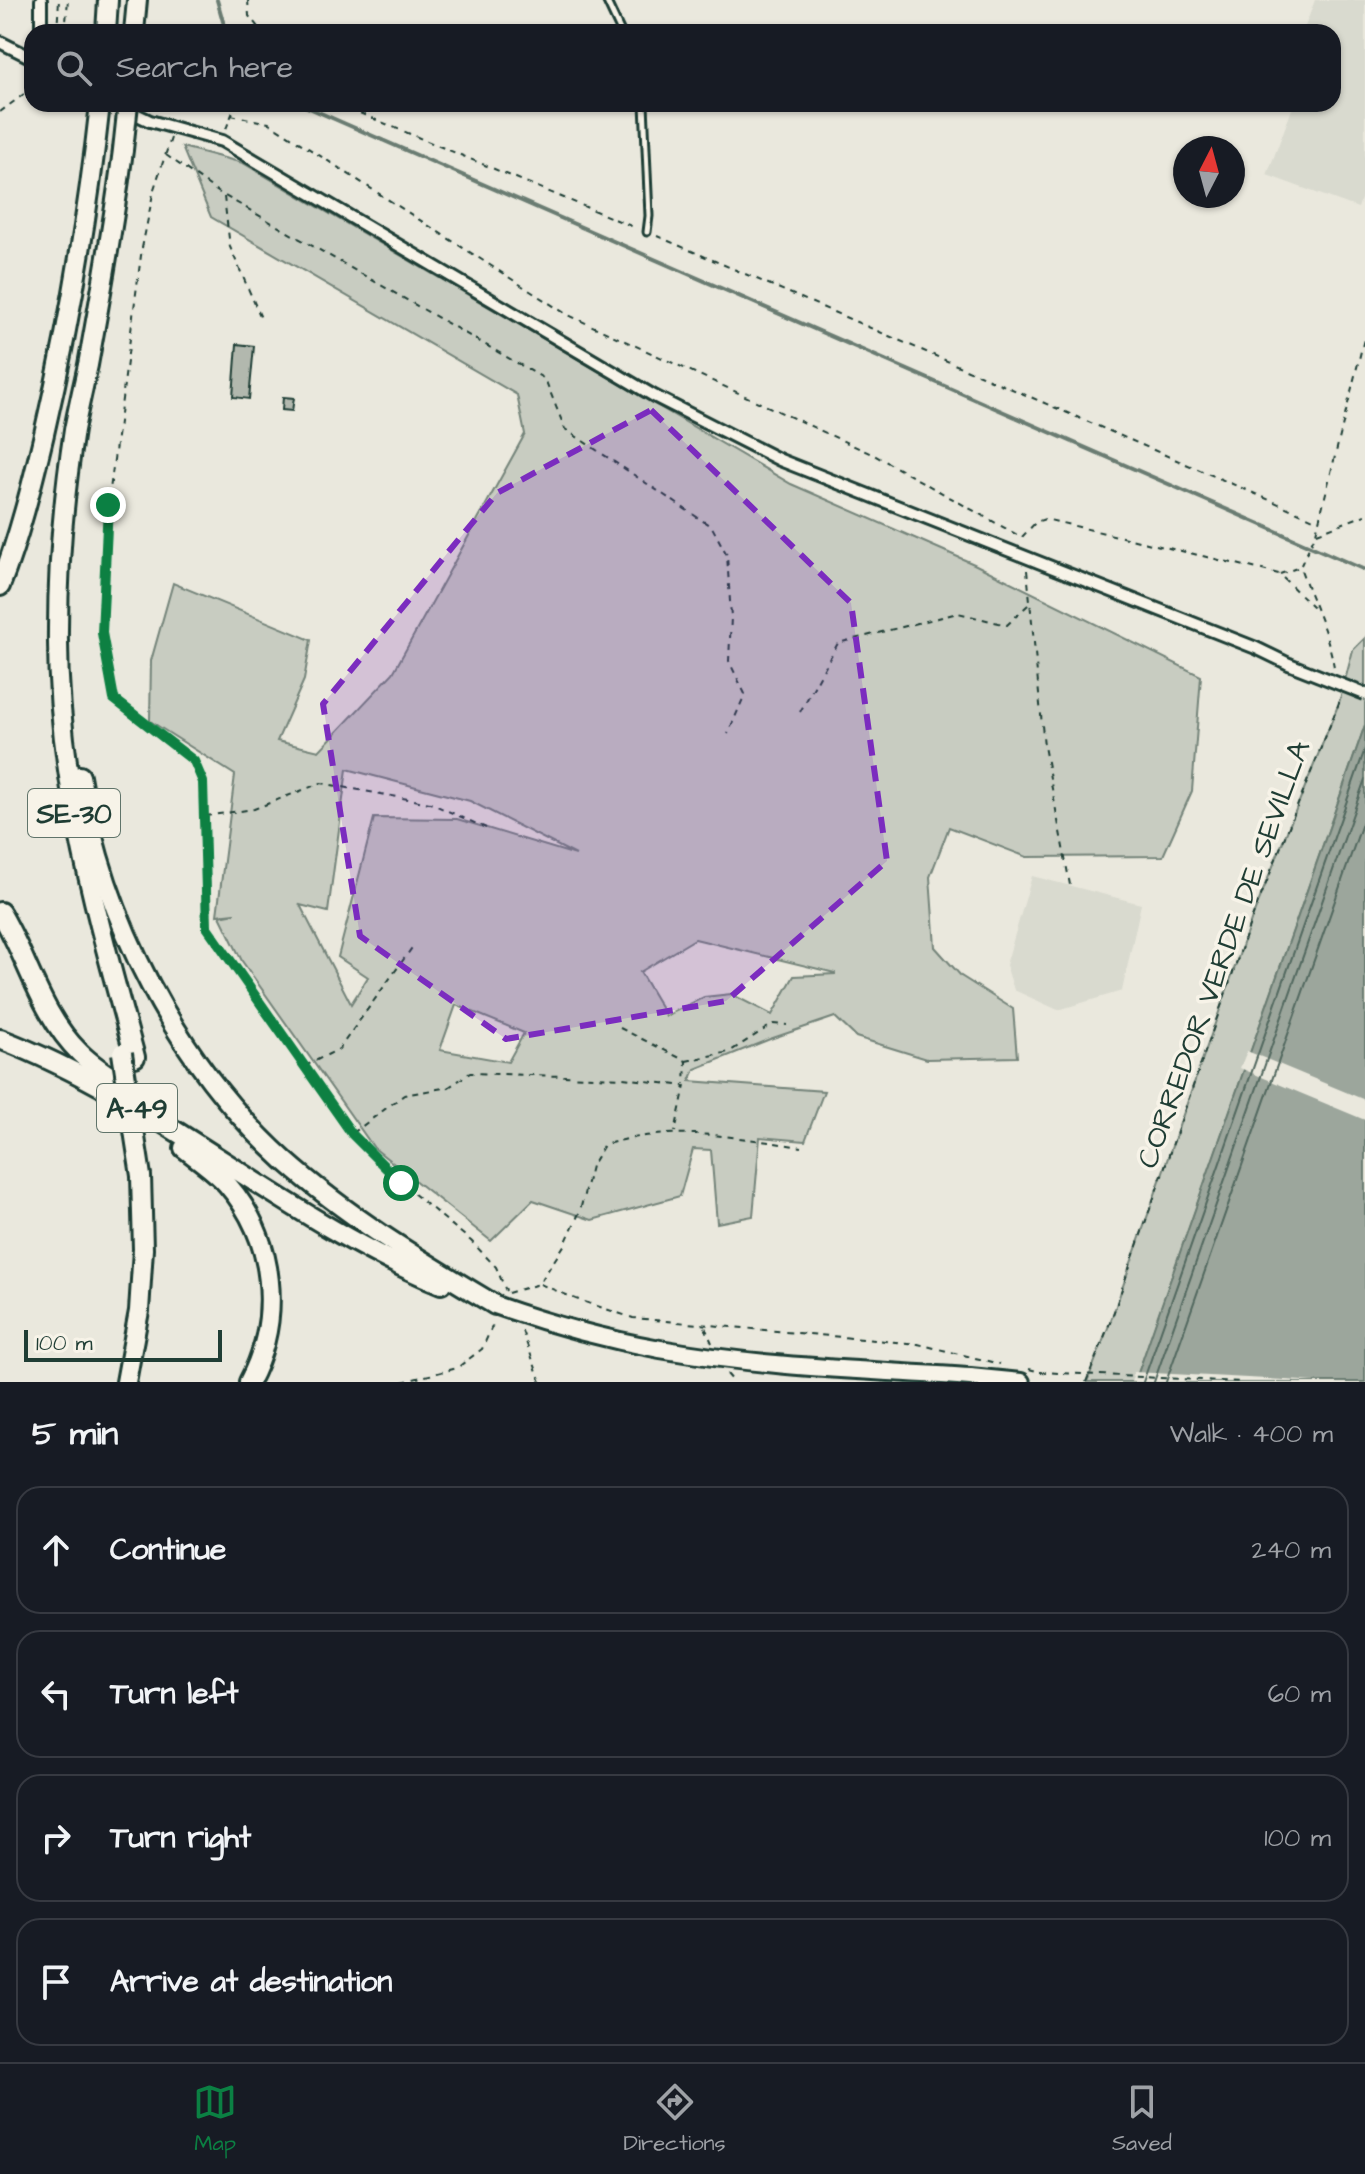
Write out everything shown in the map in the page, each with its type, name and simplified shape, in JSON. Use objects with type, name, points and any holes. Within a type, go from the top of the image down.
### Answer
[{"type":"highway","points":[[106,24],[108,0]]},
{"type":"highway","points":[[135,24],[137,0]]},
{"type":"highway","points":[[0,586],[28,497],[66,329],[99,112]]},
{"type":"highway","name":"SE-30","points":[[127,112],[108,249],[74,431],[61,562],[58,629],[59,683],[69,788],[128,1055],[154,1244],[151,1288],[137,1382]]},
{"type":"highway","points":[[74,431],[59,487],[53,525],[47,613],[49,703],[69,848],[128,1055]]},
{"type":"highway","points":[[0,559],[28,497]]},
{"type":"highway","points":[[61,562],[81,786],[93,838],[118,915],[145,975],[207,1074],[285,1161],[353,1216],[403,1250],[502,1306],[575,1331],[665,1350],[785,1364],[1021,1382]]},
{"type":"highway","points":[[0,912],[48,1010],[82,1055],[268,1188]]},
{"type":"highway","name":"A-49","points":[[0,1039],[67,1068],[124,1099],[341,1234],[404,1269],[502,1306]]},
{"type":"highway","points":[[0,1050],[29,1060],[114,1103],[182,1146],[226,1182],[246,1208],[260,1238],[271,1285],[267,1335],[261,1360],[249,1382]]},
{"type":"highway","points":[[126,1382],[139,1311],[146,1177]]},
{"type":"street","points":[[41,0],[41,24]]},
{"type":"street","points":[[0,42],[24,54]]},
{"type":"street","points":[[131,112],[150,121],[223,138],[654,396],[780,460],[1365,694]]},
{"type":"lane","points":[[606,0],[617,24]]},
{"type":"lane","points":[[644,112],[647,232]]},
{"type":"path","points":[[58,24],[59,0]]},
{"type":"path","points":[[66,24],[68,0]]},
{"type":"path","points":[[248,0],[249,16],[256,24]]},
{"type":"path","points":[[0,112],[24,94]]},
{"type":"path","points":[[223,138],[232,112]]},
{"type":"path","points":[[357,112],[647,232],[1318,522]]},
{"type":"path","points":[[231,115],[269,123],[566,314],[874,455],[1021,537]]},
{"type":"path","points":[[175,128],[154,189],[130,327],[108,505],[102,633],[114,699],[194,761],[203,782],[207,927],[352,1134],[401,1183],[471,1241],[496,1267],[502,1306],[482,1349],[457,1368],[402,1382]]},
{"type":"path","points":[[165,155],[224,196],[545,379],[565,429],[712,527],[727,555],[731,617],[729,661],[745,694],[728,734]]},
{"type":"path","points":[[224,196],[230,247],[261,318]]},
{"type":"path","points":[[1279,574],[1300,567],[1316,533],[1365,335]]},
{"type":"path","points":[[1316,533],[1365,515]]},
{"type":"path","points":[[1070,885],[1044,746],[1030,604],[1020,555],[1021,537],[1036,522],[1045,519],[1279,574],[1314,608]]},
{"type":"path","points":[[1300,567],[1314,608],[1329,638],[1335,677]]},
{"type":"path","points":[[800,712],[838,643],[958,613],[1007,625],[1030,604]]},
{"type":"path","name":"CORREDOR VERDE DE SEVILLA","points":[[1086,1382],[1252,918],[1339,703],[1337,690]]},
{"type":"path","points":[[204,816],[254,809],[321,783],[430,803],[486,828]]},
{"type":"path","points":[[304,1066],[339,1049],[414,945]]},
{"type":"path","points":[[620,1028],[686,1061],[729,1052],[773,1024],[787,1025]]},
{"type":"path","points":[[675,1133],[685,1086],[686,1061]]},
{"type":"path","points":[[352,1134],[404,1095],[449,1087],[470,1073],[623,1078],[685,1086]]},
{"type":"path","points":[[502,1306],[539,1284],[565,1244],[580,1211],[591,1166],[604,1145],[637,1135],[675,1133],[709,1134],[802,1147]]},
{"type":"path","points":[[539,1284],[633,1318],[918,1344],[980,1360]]},
{"type":"path","points":[[519,1324],[541,1382]]},
{"type":"path","points":[[1040,1372],[1241,1382]]},
{"type":"highlighted area","points":[[651,410],[851,603],[887,861],[726,1001],[506,1039],[360,936],[323,704],[497,493]]},
{"type":"shaded area","points":[[1315,0],[1365,0],[1365,187],[1358,208],[1267,175],[1291,112],[1341,112],[1341,24],[1306,24]]},
{"type":"shaded area","points":[[182,147],[243,163],[791,484],[974,564],[1201,676],[1192,791],[1163,856],[1027,857],[949,827],[930,877],[935,947],[961,976],[1013,1009],[1017,1057],[927,1059],[856,1037],[835,1017],[695,1069],[690,1081],[824,1091],[805,1141],[760,1137],[753,1216],[717,1223],[711,1150],[693,1149],[680,1196],[592,1220],[533,1200],[491,1241],[374,1148],[242,961],[220,916],[235,913],[217,915],[235,775],[150,721],[151,661],[173,583],[311,640],[304,680],[277,741],[319,751],[393,673],[525,434],[517,395],[211,217]],"holes":[[[347,769],[470,801],[576,855],[457,819],[374,818],[338,957],[368,977],[351,1004],[300,905],[328,912]],[[695,939],[835,974],[794,976],[772,1015],[731,994],[704,997],[666,1016],[640,972]],[[456,1005],[524,1033],[508,1062],[440,1050]]]},
{"type":"shaded area","points":[[1365,638],[1365,725],[1135,1382],[1087,1382],[1252,918],[1339,703],[1353,650]]},
{"type":"shaded area","points":[[1032,876],[1141,904],[1122,991],[1058,1010],[1014,990],[1006,965]]},
{"type":"water","points":[[1365,725],[1365,1382],[1135,1382],[1157,1318]]},
{"type":"pier","points":[[1247,1051],[1365,1100],[1365,1120],[1240,1068]]},
{"type":"pier","points":[[1134,1372],[1321,1382],[1131,1382]]},
{"type":"building","points":[[237,344],[254,346],[249,399],[233,397]]},
{"type":"building","points":[[283,397],[294,398],[292,411],[282,410]]},
{"type":"waterway","points":[[217,0],[224,24]]},
{"type":"waterway","points":[[318,112],[1365,570]]},
{"type":"route","points":[[108,505],[102,633],[114,699],[194,761],[203,782],[207,927],[352,1134],[401,1183]]}]
